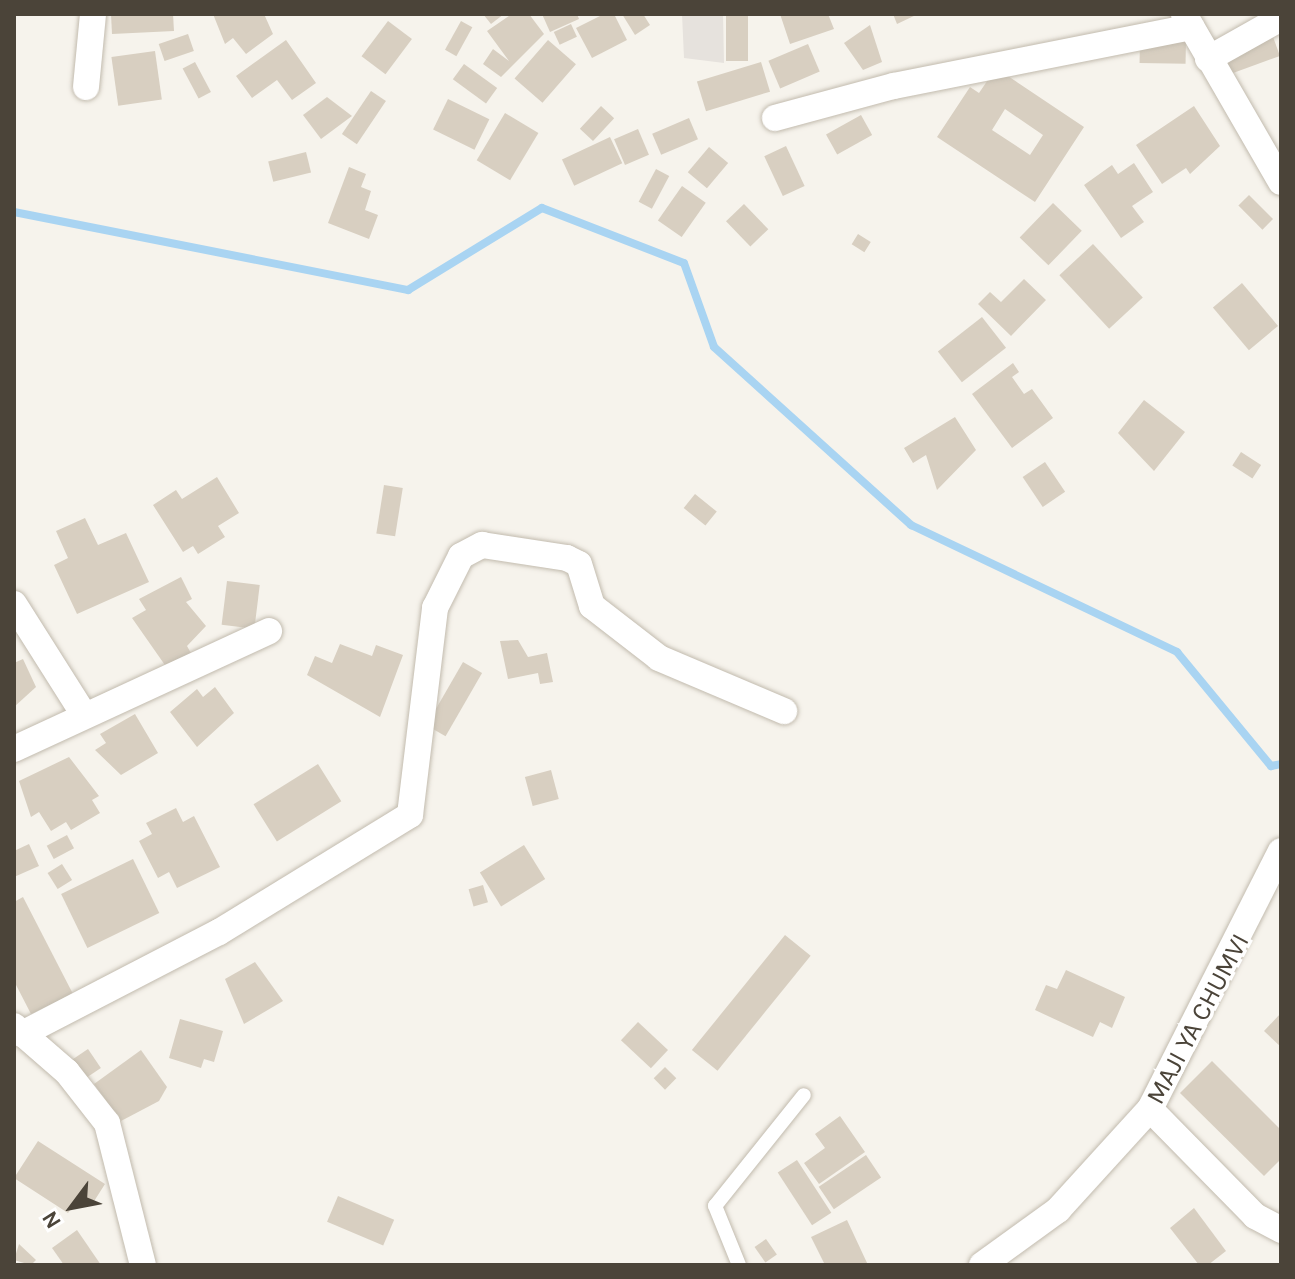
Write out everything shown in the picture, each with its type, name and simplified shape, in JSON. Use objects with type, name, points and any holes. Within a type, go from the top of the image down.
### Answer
[{"type":"street","points":[[86,87],[93,14]]},
{"type":"street","points":[[1208,59],[1281,18]]},
{"type":"street","points":[[775,118],[894,86],[1188,20],[1281,182]]},
{"type":"street","points":[[143,1265],[107,1123],[18,1030],[219,932],[410,815],[435,608],[461,556],[482,545],[567,558],[579,564],[592,606],[659,658],[784,711]]},
{"type":"street","points":[[14,604],[83,713]]},
{"type":"street","points":[[14,749],[83,713],[269,631]]},
{"type":"street","name":"MAJI YA CHUMVI","points":[[982,1265],[1058,1210],[1150,1109],[1281,851]]},
{"type":"street","points":[[1150,1109],[1255,1216],[1281,1230]]},
{"type":"lane","points":[[739,1265],[717,1225],[717,1200],[804,1095]]},
{"type":"shaded area","points":[[682,14],[723,14],[724,63],[684,58]]},
{"type":"building","points":[[111,14],[173,14],[174,31],[112,34]]},
{"type":"building","points":[[213,14],[264,14],[273,34],[246,54],[233,38],[225,44]]},
{"type":"building","points":[[483,14],[504,14],[491,24]]},
{"type":"building","points":[[512,14],[529,14],[544,34],[501,77],[483,64],[493,49],[509,61],[487,31]]},
{"type":"building","points":[[542,14],[577,14],[579,19],[550,32]]},
{"type":"building","points":[[604,14],[614,14],[627,40],[592,58],[576,28]]},
{"type":"building","points":[[622,14],[643,14],[650,25],[635,35]]},
{"type":"building","points":[[726,14],[748,14],[748,61],[726,61]]},
{"type":"building","points":[[780,14],[828,14],[834,29],[790,44]]},
{"type":"building","points":[[893,14],[918,14],[897,24]]},
{"type":"building","points":[[388,21],[412,39],[385,74],[362,56]]},
{"type":"building","points":[[461,21],[472,27],[456,56],[445,50]]},
{"type":"building","points":[[1268,23],[1280,56],[1228,75],[1216,42]]},
{"type":"building","points":[[571,24],[577,37],[560,45],[554,32]]},
{"type":"building","points":[[870,25],[882,62],[863,70],[844,43]]},
{"type":"building","points":[[188,34],[194,51],[165,61],[159,44]]},
{"type":"building","points":[[1140,38],[1186,39],[1186,64],[1140,63]]},
{"type":"building","points":[[286,40],[316,83],[292,100],[277,80],[252,98],[236,76]]},
{"type":"building","points":[[548,40],[576,64],[542,103],[515,78]]},
{"type":"building","points":[[808,44],[820,72],[780,88],[768,61]]},
{"type":"building","points":[[155,51],[162,100],[118,106],[111,57]]},
{"type":"building","points":[[195,62],[211,92],[199,99],[183,69]]},
{"type":"building","points":[[761,62],[770,92],[706,111],[697,82]]},
{"type":"building","points":[[464,64],[497,88],[486,103],[453,79]]},
{"type":"building","points":[[996,68],[1084,127],[1035,202],[937,137],[970,87],[979,93]],"holes":[[[1005,109],[1043,135],[1030,155],[992,130]]]},
{"type":"building","points":[[371,91],[386,101],[357,144],[342,134]]},
{"type":"building","points":[[327,97],[352,116],[321,139],[303,115]]},
{"type":"building","points":[[448,99],[489,119],[474,150],[433,130]]},
{"type":"building","points":[[601,106],[614,118],[593,141],[580,129]]},
{"type":"building","points":[[1194,106],[1220,146],[1190,174],[1186,168],[1162,184],[1136,145]]},
{"type":"building","points":[[505,113],[538,133],[510,180],[477,160]]},
{"type":"building","points":[[861,115],[872,135],[837,155],[826,134]]},
{"type":"building","points":[[689,118],[698,139],[661,155],[652,134]]},
{"type":"building","points":[[638,129],[649,155],[625,165],[614,139]]},
{"type":"building","points":[[610,137],[622,163],[574,186],[562,159]]},
{"type":"building","points":[[786,146],[805,186],[783,196],[764,156]]},
{"type":"building","points":[[709,147],[728,163],[707,188],[688,172]]},
{"type":"building","points":[[306,152],[311,172],[273,182],[268,161]]},
{"type":"building","points":[[1134,163],[1153,192],[1132,206],[1144,222],[1121,238],[1084,185],[1112,165],[1118,174]]},
{"type":"building","points":[[349,167],[366,174],[361,187],[371,191],[365,210],[378,215],[369,239],[328,223]]},
{"type":"building","points":[[656,169],[669,176],[652,209],[639,202]]},
{"type":"building","points":[[682,186],[706,203],[682,237],[658,220]]},
{"type":"building","points":[[1249,195],[1273,219],[1262,230],[1238,206]]},
{"type":"building","points":[[1053,203],[1082,231],[1048,265],[1020,238]]},
{"type":"building","points":[[744,204],[768,229],[750,247],[726,221]]},
{"type":"building","points":[[858,234],[871,242],[864,252],[852,244]]},
{"type":"building","points":[[1093,244],[1143,297],[1109,329],[1059,275]]},
{"type":"building","points":[[1024,279],[1046,300],[1011,336],[978,304],[990,292],[1001,302]]},
{"type":"building","points":[[1242,283],[1278,326],[1249,350],[1213,307]]},
{"type":"building","points":[[982,317],[1006,348],[962,382],[938,351]]},
{"type":"building","points":[[1013,363],[1019,372],[1012,377],[1024,394],[1032,389],[1053,418],[1012,448],[972,394]]},
{"type":"building","points":[[1144,400],[1185,432],[1154,471],[1118,433]]},
{"type":"building","points":[[955,417],[976,450],[937,490],[926,455],[913,463],[904,448]]},
{"type":"building","points":[[1241,452],[1261,465],[1252,478],[1232,465]]},
{"type":"building","points":[[1045,462],[1065,492],[1043,507],[1023,477]]},
{"type":"building","points":[[217,477],[239,513],[218,526],[225,537],[198,554],[193,546],[183,552],[153,505],[176,490],[182,499]]},
{"type":"building","points":[[384,485],[403,488],[395,536],[376,533]]},
{"type":"building","points":[[695,494],[717,512],[705,526],[684,508]]},
{"type":"building","points":[[85,518],[98,545],[126,533],[149,582],[77,614],[54,565],[68,558],[56,531]]},
{"type":"building","points":[[181,577],[192,599],[186,602],[206,626],[187,646],[192,655],[167,668],[132,618],[146,610],[139,599]]},
{"type":"building","points":[[227,581],[260,585],[254,629],[222,625]]},
{"type":"building","points":[[518,640],[528,657],[547,653],[553,682],[540,684],[538,673],[508,679],[500,641]]},
{"type":"building","points":[[340,644],[372,656],[376,645],[403,655],[380,717],[307,675],[315,656],[332,663]]},
{"type":"building","points":[[23,659],[36,687],[14,707],[14,663]]},
{"type":"building","points":[[463,662],[482,673],[446,736],[426,725]]},
{"type":"building","points":[[215,687],[234,713],[197,747],[170,712],[197,689],[203,697]]},
{"type":"building","points":[[135,714],[158,753],[121,775],[95,750],[106,743],[100,734]]},
{"type":"building","points":[[69,757],[99,796],[92,800],[100,813],[71,830],[66,822],[51,831],[39,812],[31,817],[19,781]]},
{"type":"building","points":[[318,764],[341,801],[277,842],[254,804]]},
{"type":"building","points":[[551,770],[559,799],[533,806],[525,777]]},
{"type":"building","points":[[176,808],[183,822],[194,816],[220,867],[177,888],[169,872],[158,878],[139,841],[152,834],[146,823]]},
{"type":"building","points":[[67,835],[74,848],[54,859],[47,846]]},
{"type":"building","points":[[29,844],[39,866],[14,877],[14,851]]},
{"type":"building","points":[[524,845],[545,879],[501,906],[480,873]]},
{"type":"building","points":[[133,859],[159,913],[87,948],[61,894]]},
{"type":"building","points":[[62,864],[72,880],[58,889],[48,873]]},
{"type":"building","points":[[483,885],[488,902],[474,906],[469,889]]},
{"type":"building","points":[[23,897],[73,994],[31,1014],[14,981],[14,902]]},
{"type":"building","points":[[785,935],[811,956],[718,1071],[692,1050]]},
{"type":"building","points":[[255,962],[283,1001],[244,1024],[225,979]]},
{"type":"building","points":[[1066,970],[1125,997],[1112,1028],[1100,1022],[1093,1037],[1035,1010],[1046,985],[1057,989]]},
{"type":"building","points":[[1281,1013],[1281,1047],[1264,1031]]},
{"type":"building","points":[[180,1019],[223,1031],[214,1062],[204,1059],[201,1068],[169,1058]]},
{"type":"building","points":[[638,1022],[668,1050],[651,1068],[621,1040]]},
{"type":"building","points":[[88,1049],[101,1068],[79,1083],[66,1064]]},
{"type":"building","points":[[141,1050],[167,1087],[159,1101],[121,1121],[94,1084]]},
{"type":"building","points":[[1212,1061],[1281,1130],[1281,1159],[1264,1176],[1180,1093]]},
{"type":"building","points":[[665,1067],[676,1078],[665,1090],[654,1078]]},
{"type":"building","points":[[840,1116],[865,1152],[819,1184],[804,1163],[825,1148],[815,1134]]},
{"type":"building","points":[[38,1141],[105,1184],[91,1206],[79,1198],[68,1213],[14,1178]]},
{"type":"building","points":[[866,1155],[881,1177],[834,1209],[819,1187]]},
{"type":"building","points":[[797,1160],[831,1213],[812,1225],[778,1173]]},
{"type":"building","points":[[338,1196],[394,1220],[383,1246],[327,1222]]},
{"type":"building","points":[[1194,1208],[1226,1251],[1208,1265],[1199,1265],[1170,1228]]},
{"type":"building","points":[[847,1220],[868,1265],[825,1265],[811,1237]]},
{"type":"building","points":[[77,1230],[101,1265],[64,1265],[52,1248]]},
{"type":"building","points":[[766,1239],[777,1255],[765,1263],[755,1247]]},
{"type":"building","points":[[19,1244],[36,1260],[31,1265],[14,1260]]},
{"type":"waterway","points":[[14,212],[408,290],[542,208],[684,263],[714,347],[911,525],[1177,652],[1271,766],[1281,764]]}]
